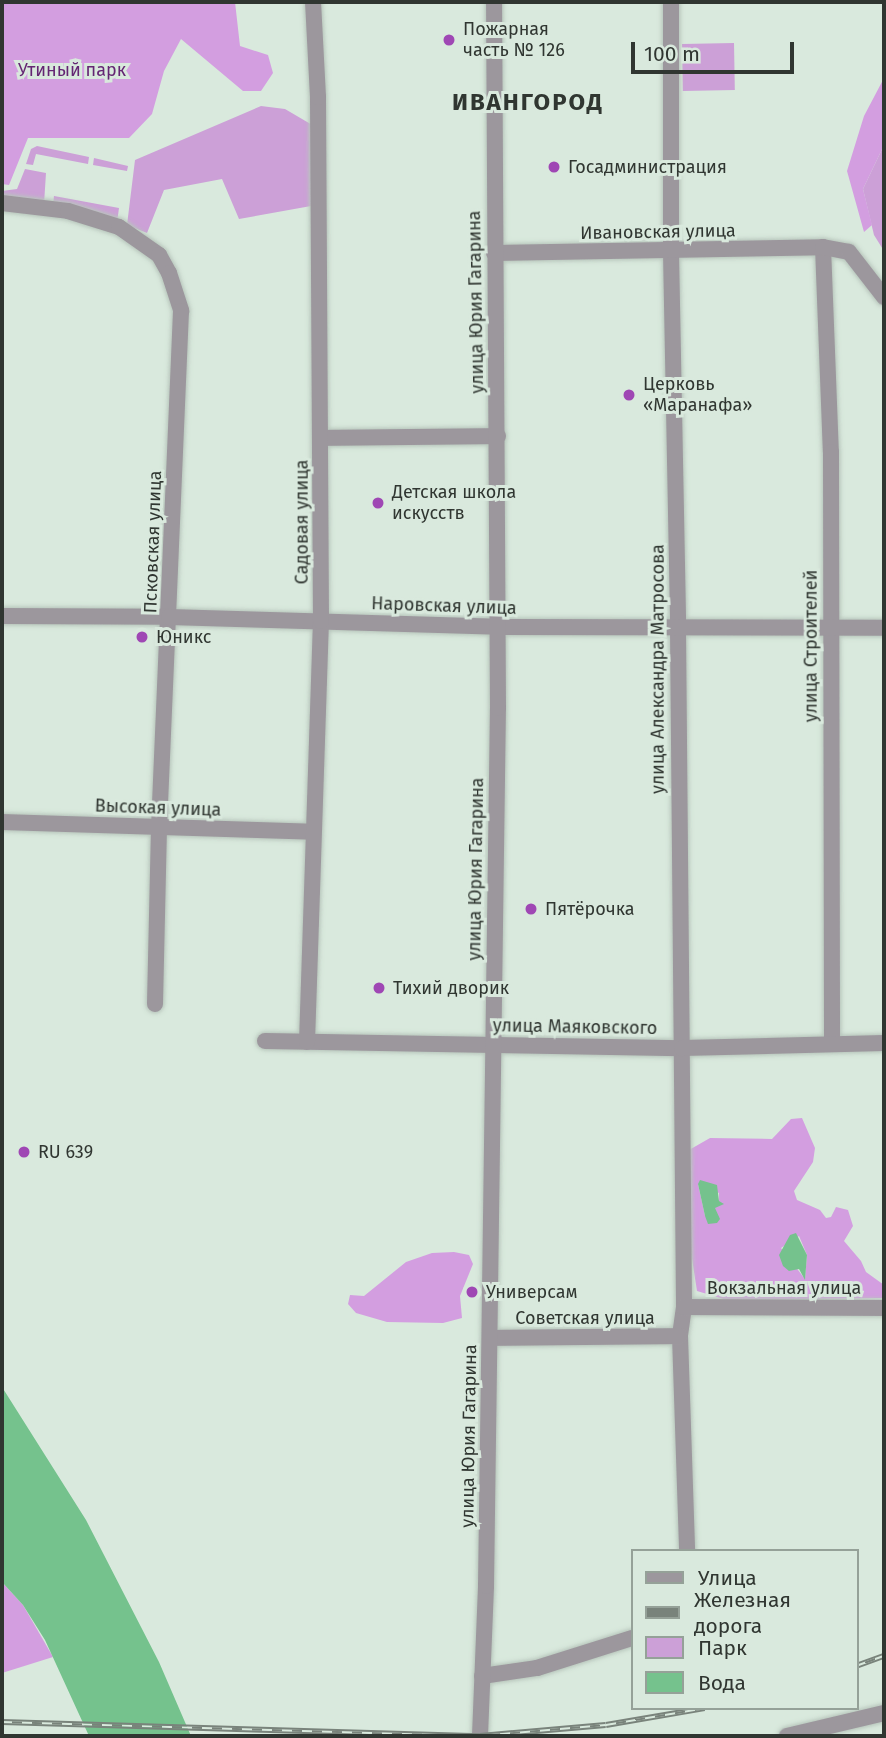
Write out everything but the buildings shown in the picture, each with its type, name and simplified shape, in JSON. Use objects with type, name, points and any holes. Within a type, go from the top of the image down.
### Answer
[{"type":"street","name":"Садовая улица","points":[[307,1042],[321,621],[318,97],[313,2]]},
{"type":"street","name":"улица Юрия Гагарина","points":[[480,1736],[490,1338],[498,627],[494,2]]},
{"type":"street","name":"улица Александра Матросова","points":[[671,2],[671,252],[678,629],[684,1307],[680,1336],[687,1549]]},
{"type":"street","name":"Псковская улица","points":[[2,202],[68,211],[118,227],[153,250],[169,273],[181,311],[159,827],[155,1004]]},
{"type":"street","points":[[823,247],[849,252],[884,297]]},
{"type":"street","name":"Ивановская улица","points":[[494,253],[671,252],[823,247]]},
{"type":"street","name":"улица Строителей","points":[[823,247],[831,452],[832,1044]]},
{"type":"street","points":[[321,438],[498,436]]},
{"type":"street","name":"Наровская улица","points":[[2,616],[169,617],[498,627],[884,628]]},
{"type":"street","name":"Высокая улица","points":[[2,822],[313,832]]},
{"type":"street","name":"улица Маяковского","points":[[265,1041],[682,1048],[884,1044]]},
{"type":"street","name":"Вокзальная улица","points":[[684,1307],[884,1308]]},
{"type":"street","name":"Советская улица","points":[[490,1338],[680,1336]]},
{"type":"street","points":[[482,1676],[537,1668],[630,1639]]},
{"type":"street","points":[[787,1736],[884,1713]]},
{"type":"green space","name":"Утиный парк","points":[[2,2],[235,2],[240,46],[268,55],[273,73],[261,91],[243,91],[181,39],[164,71],[152,114],[129,138],[28,138],[9,185],[2,184]]},
{"type":"green space","points":[[734,43],[735,90],[683,91],[682,44]]},
{"type":"green space","points":[[884,78],[884,145],[863,189],[872,225],[864,232],[847,171],[864,116]]},
{"type":"green space","points":[[261,106],[285,109],[314,126],[311,206],[239,219],[222,179],[164,190],[147,233],[127,225],[135,160]]},
{"type":"green space","points":[[884,145],[884,251],[874,235],[863,189]]},
{"type":"green space","points":[[37,146],[89,157],[88,164],[36,154],[33,165],[26,164],[31,149]]},
{"type":"green space","points":[[94,158],[128,166],[127,171],[93,165]]},
{"type":"green space","points":[[25,169],[46,173],[44,204],[2,199],[2,191],[17,189]]},
{"type":"green space","points":[[54,196],[119,208],[117,222],[53,206]]},
{"type":"green space","points":[[802,1118],[815,1148],[813,1162],[794,1191],[797,1200],[820,1210],[826,1218],[831,1217],[836,1207],[848,1210],[853,1226],[844,1241],[861,1261],[866,1272],[884,1285],[884,1298],[727,1300],[697,1291],[691,1252],[689,1150],[710,1138],[772,1139],[791,1119]],"holes":[[[698,1184],[719,1193],[719,1201],[705,1216]],[[799,1236],[807,1255],[805,1279],[781,1248]]]},
{"type":"green space","points":[[454,1252],[469,1255],[473,1264],[460,1296],[462,1318],[443,1323],[387,1322],[356,1313],[348,1304],[350,1295],[364,1296],[406,1262],[432,1253]]},
{"type":"green space","points":[[2,1582],[23,1605],[53,1657],[2,1673]]},
{"type":"water","points":[[700,1180],[717,1185],[719,1201],[724,1204],[715,1208],[720,1219],[717,1223],[708,1224],[698,1184]]},
{"type":"water","points":[[796,1233],[807,1255],[805,1280],[799,1269],[789,1271],[783,1266],[779,1255],[790,1235]]},
{"type":"water","points":[[2,1387],[86,1520],[159,1662],[191,1736],[89,1736],[45,1640],[23,1605],[2,1582]]},
{"type":"railway","points":[[858,1665],[884,1656]]},
{"type":"railway","points":[[2,1722],[480,1736],[606,1725],[693,1710]]},
{"type":"place","name":"Пожарная часть № 126","points":[[449,40]]},
{"type":"place","name":"Госадминистрация","points":[[554,167]]},
{"type":"place","name":"Церковь «Маранафа»","points":[[629,395]]},
{"type":"place","name":"Детская школа искусств","points":[[378,503]]},
{"type":"place","name":"Юникс","points":[[142,637]]},
{"type":"place","name":"Пятёрочка","points":[[531,909]]},
{"type":"place","name":"Тихий дворик","points":[[379,988]]},
{"type":"place","name":"RU 639","points":[[24,1152]]},
{"type":"place","name":"Универсам","points":[[472,1292]]},
{"type":"district","name":"ИВАНГОРОД","points":[[528,103]]}]
